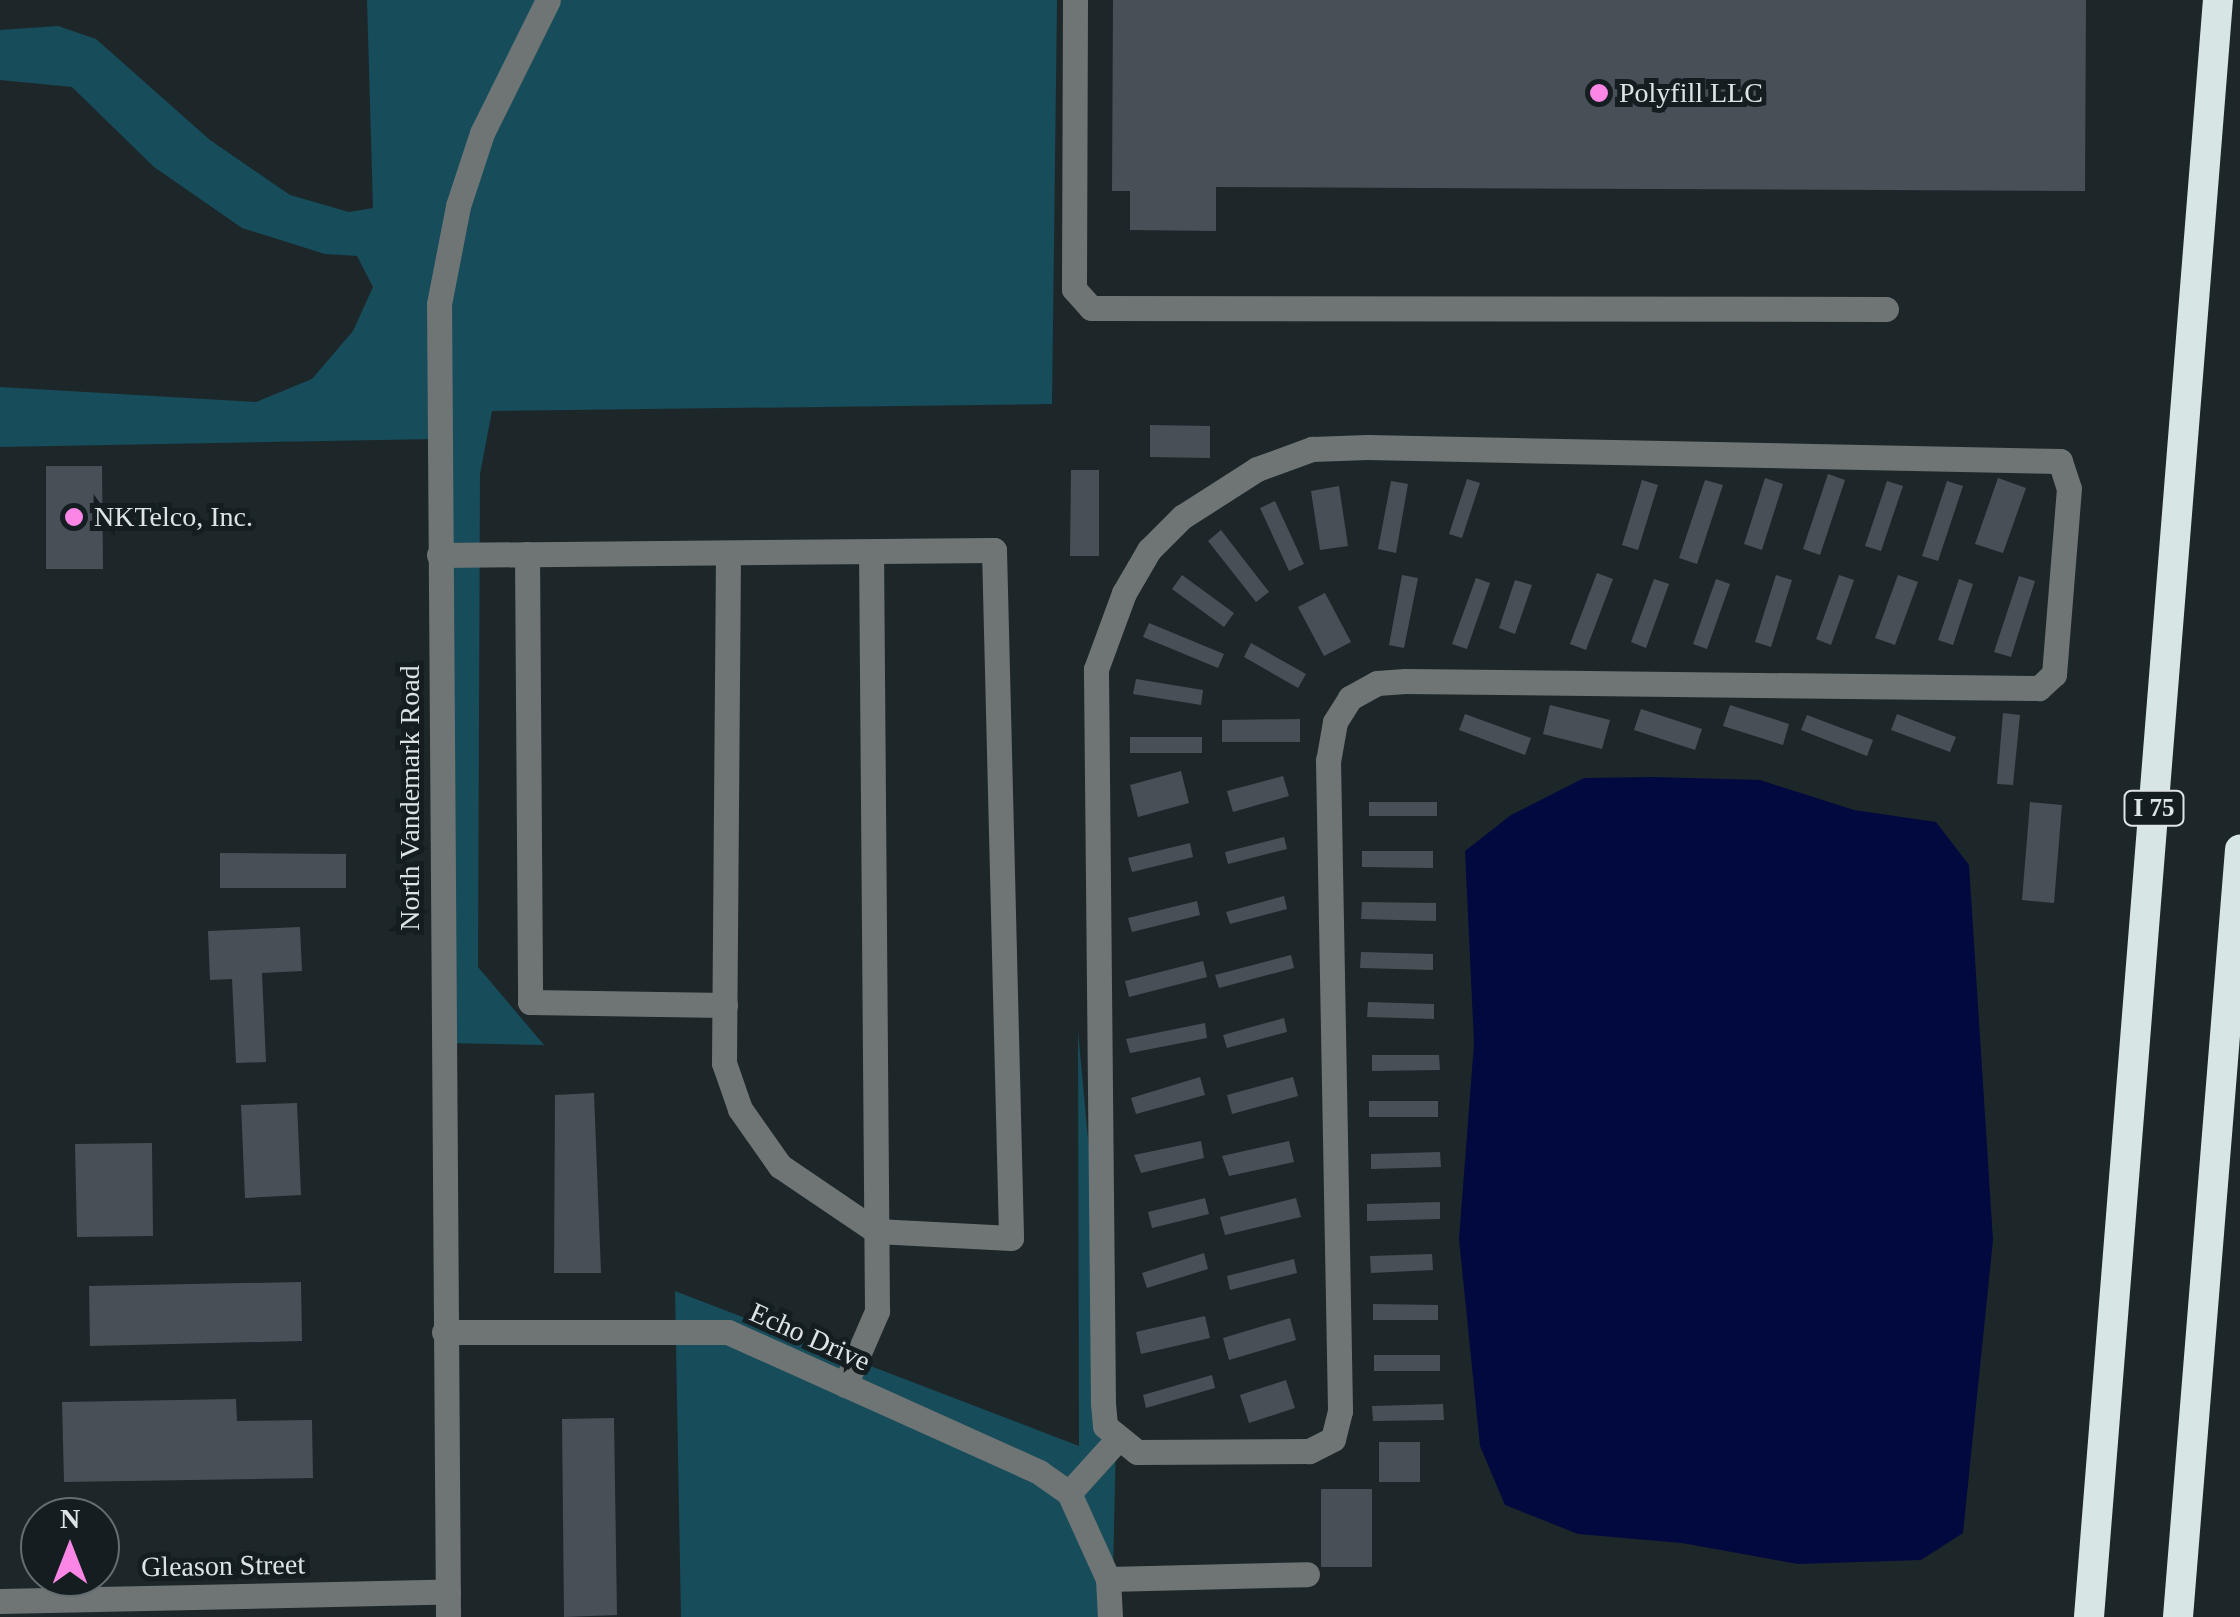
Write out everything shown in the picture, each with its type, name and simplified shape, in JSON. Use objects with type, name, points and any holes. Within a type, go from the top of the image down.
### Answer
[{"type":"highway","name":"I 75","points":[[2089,1617],[2218,0]]},
{"type":"highway","points":[[2178,1617],[2240,850]]},
{"type":"street","name":"North Vandemark Road","points":[[448,1604],[439,304],[458,206],[482,133],[548,0]]},
{"type":"street","points":[[1075,0],[1074,289],[1091,308],[1886,309]]},
{"type":"street","points":[[1312,449],[2060,461],[2069,488],[2054,674],[2039,688],[1406,682],[1377,683],[1350,698],[1335,722],[1328,760],[1340,1411],[1333,1439],[1290,1451],[1138,1452],[1116,1440],[1105,1426],[1103,1403],[1096,668],[1124,593],[1149,550],[1182,517],[1243,478],[1312,449]]},
{"type":"street","points":[[438,554],[994,550],[1011,1238],[876,1231],[780,1166],[740,1109],[724,1063],[728,553]]},
{"type":"street","points":[[845,1385],[876,1311],[871,552]]},
{"type":"street","points":[[528,554],[530,1002],[724,1005]]},
{"type":"street","name":"Echo Drive","points":[[444,1332],[728,1332],[1039,1472],[1069,1494]]},
{"type":"street","points":[[1110,1617],[1108,1579],[1069,1494],[1116,1440]]},
{"type":"street","points":[[1108,1579],[1306,1574]]},
{"type":"street","name":"Gleason Street","points":[[0,1601],[192,1607],[448,1604]]},
{"type":"shaded area","points":[[367,0],[1057,0],[1052,404],[492,411],[480,474],[478,967],[544,1045],[442,1043],[437,439],[0,447],[0,387],[256,402],[312,379],[353,331],[373,287],[357,256],[325,254],[242,228],[154,167],[72,87],[0,80],[0,30],[58,26],[96,39],[210,140],[290,195],[349,212],[373,208]]},
{"type":"shaded area","points":[[1584,778],[1760,780],[1854,810],[1936,822],[1969,865],[1993,1240],[1963,1533],[1921,1560],[1798,1564],[1682,1543],[1578,1534],[1505,1505],[1480,1446],[1459,1239],[1474,1043],[1465,851],[1511,815]]},
{"type":"shaded area","points":[[1078,1031],[1116,1440],[1112,1617],[681,1617],[675,1291],[1079,1446]]},
{"type":"building","name":"Polyfill LLC","points":[[1113,0],[2086,0],[2085,191],[1216,187],[1216,231],[1130,230],[1130,191],[1112,191]]},
{"type":"building","points":[[1150,425],[1210,426],[1210,458],[1150,457]]},
{"type":"building","name":"NKTelco, Inc.","points":[[46,466],[102,466],[103,569],[46,569]]},
{"type":"building","points":[[1071,470],[1099,470],[1099,556],[1070,556]]},
{"type":"building","points":[[1828,474],[1845,480],[1820,555],[1803,549]]},
{"type":"building","points":[[1765,478],[1783,484],[1762,550],[1744,544]]},
{"type":"building","points":[[1998,478],[2026,488],[2003,553],[1975,544]]},
{"type":"building","points":[[1467,479],[1480,483],[1462,538],[1449,534]]},
{"type":"building","points":[[1642,480],[1658,485],[1638,550],[1622,545]]},
{"type":"building","points":[[1705,480],[1723,485],[1697,564],[1679,558]]},
{"type":"building","points":[[1391,481],[1408,484],[1396,553],[1378,549]]},
{"type":"building","points":[[1887,481],[1903,486],[1881,551],[1865,546]]},
{"type":"building","points":[[1947,481],[1963,486],[1938,561],[1922,556]]},
{"type":"building","points":[[1339,486],[1348,546],[1320,550],[1311,491]]},
{"type":"building","points":[[1275,501],[1304,564],[1289,571],[1260,508]]},
{"type":"building","points":[[1221,530],[1269,592],[1256,602],[1208,541]]},
{"type":"building","points":[[1597,573],[1613,579],[1586,650],[1570,644]]},
{"type":"building","points":[[1182,575],[1234,613],[1224,627],[1172,589]]},
{"type":"building","points":[[1402,575],[1418,578],[1404,648],[1389,645]]},
{"type":"building","points":[[1776,575],[1792,580],[1771,647],[1755,642]]},
{"type":"building","points":[[1839,575],[1854,580],[1831,645],[1816,639]]},
{"type":"building","points":[[1898,575],[1918,582],[1895,645],[1875,638]]},
{"type":"building","points":[[2019,576],[2035,581],[2011,657],[1994,652]]},
{"type":"building","points":[[1476,578],[1490,583],[1467,649],[1452,644]]},
{"type":"building","points":[[1654,579],[1669,584],[1646,648],[1631,642]]},
{"type":"building","points":[[1716,579],[1730,584],[1707,649],[1693,644]]},
{"type":"building","points":[[1959,579],[1973,584],[1953,645],[1938,640]]},
{"type":"building","points":[[1515,580],[1532,585],[1515,634],[1499,628]]},
{"type":"building","points":[[1325,593],[1351,642],[1324,656],[1298,607]]},
{"type":"building","points":[[1149,623],[1224,654],[1218,668],[1143,637]]},
{"type":"building","points":[[1251,643],[1306,674],[1298,688],[1244,657]]},
{"type":"building","points":[[1136,679],[1203,690],[1201,705],[1133,694]]},
{"type":"building","points":[[1550,705],[1610,720],[1602,749],[1543,734]]},
{"type":"building","points":[[1730,705],[1789,724],[1783,745],[1723,726]]},
{"type":"building","points":[[1641,709],[1702,729],[1695,750],[1634,730]]},
{"type":"building","points":[[2003,713],[2020,715],[2013,785],[1997,784]]},
{"type":"building","points":[[1465,714],[1531,738],[1525,755],[1459,730]]},
{"type":"building","points":[[1897,714],[1956,737],[1950,752],[1891,730]]},
{"type":"building","points":[[1807,715],[1873,740],[1867,756],[1801,730]]},
{"type":"building","points":[[1300,719],[1300,742],[1222,742],[1222,720]]},
{"type":"building","points":[[1130,737],[1202,737],[1202,753],[1130,753]]},
{"type":"building","points":[[1181,771],[1189,803],[1138,817],[1130,785]]},
{"type":"building","points":[[1283,776],[1289,796],[1233,812],[1227,791]]},
{"type":"building","points":[[1369,802],[1437,802],[1437,816],[1369,816]]},
{"type":"building","points":[[2030,802],[2062,805],[2054,903],[2022,900]]},
{"type":"building","points":[[1284,837],[1287,849],[1228,864],[1225,852]]},
{"type":"building","points":[[1190,843],[1193,857],[1132,872],[1128,858]]},
{"type":"building","points":[[1362,851],[1433,851],[1433,868],[1362,867]]},
{"type":"building","points":[[220,853],[346,854],[346,888],[220,888]]},
{"type":"building","points":[[1284,896],[1287,909],[1230,924],[1226,912]]},
{"type":"building","points":[[1197,901],[1200,915],[1132,932],[1128,918]]},
{"type":"building","points":[[1362,902],[1436,903],[1436,921],[1361,919]]},
{"type":"building","points":[[300,927],[302,971],[262,973],[266,1062],[236,1063],[232,979],[210,980],[208,931]]},
{"type":"building","points":[[1361,952],[1433,954],[1433,970],[1360,968]]},
{"type":"building","points":[[1291,955],[1294,968],[1219,988],[1215,975]]},
{"type":"building","points":[[1203,961],[1207,977],[1129,997],[1125,981]]},
{"type":"building","points":[[1368,1002],[1434,1004],[1434,1019],[1367,1017]]},
{"type":"building","points":[[1284,1018],[1287,1032],[1227,1048],[1223,1035]]},
{"type":"building","points":[[1205,1023],[1207,1038],[1130,1053],[1126,1039]]},
{"type":"building","points":[[1372,1055],[1439,1055],[1440,1070],[1372,1071]]},
{"type":"building","points":[[1200,1077],[1205,1095],[1136,1114],[1131,1098]]},
{"type":"building","points":[[1293,1077],[1298,1096],[1232,1114],[1227,1095]]},
{"type":"building","points":[[594,1093],[601,1273],[554,1273],[555,1095]]},
{"type":"building","points":[[1369,1101],[1438,1101],[1438,1117],[1369,1117]]},
{"type":"building","points":[[297,1103],[301,1195],[245,1198],[241,1105]]},
{"type":"building","points":[[1201,1141],[1204,1158],[1141,1173],[1134,1155]]},
{"type":"building","points":[[1289,1141],[1294,1162],[1229,1176],[1222,1156]]},
{"type":"building","points":[[152,1143],[153,1236],[77,1237],[75,1144]]},
{"type":"building","points":[[1440,1152],[1441,1167],[1371,1169],[1371,1154]]},
{"type":"building","points":[[1205,1198],[1209,1214],[1152,1228],[1148,1212]]},
{"type":"building","points":[[1296,1198],[1301,1217],[1225,1235],[1220,1217]]},
{"type":"building","points":[[1440,1202],[1440,1219],[1367,1221],[1367,1204]]},
{"type":"building","points":[[1204,1253],[1208,1269],[1147,1288],[1142,1273]]},
{"type":"building","points":[[1432,1254],[1433,1270],[1371,1273],[1370,1256]]},
{"type":"building","points":[[1294,1259],[1297,1273],[1230,1290],[1227,1276]]},
{"type":"building","points":[[301,1282],[302,1341],[90,1346],[89,1286]]},
{"type":"building","points":[[1373,1304],[1438,1305],[1438,1320],[1373,1320]]},
{"type":"building","points":[[1205,1316],[1210,1338],[1141,1354],[1136,1332]]},
{"type":"building","points":[[1290,1318],[1296,1340],[1229,1360],[1223,1338]]},
{"type":"building","points":[[1374,1355],[1440,1355],[1440,1371],[1374,1371]]},
{"type":"building","points":[[1212,1375],[1215,1388],[1146,1408],[1143,1395]]},
{"type":"building","points":[[1286,1380],[1295,1408],[1249,1423],[1240,1395]]},
{"type":"building","points":[[236,1399],[237,1421],[312,1420],[313,1478],[64,1482],[62,1402]]},
{"type":"building","points":[[1443,1404],[1444,1420],[1373,1421],[1372,1406]]},
{"type":"building","points":[[614,1418],[617,1615],[564,1617],[562,1419]]},
{"type":"building","points":[[1379,1442],[1420,1442],[1420,1482],[1379,1482]]},
{"type":"building","points":[[1321,1489],[1372,1489],[1372,1567],[1321,1567]]},
{"type":"place","name":"Polyfill LLC","points":[[1599,93]]},
{"type":"place","name":"NKTelco, Inc.","points":[[74,517]]}]
